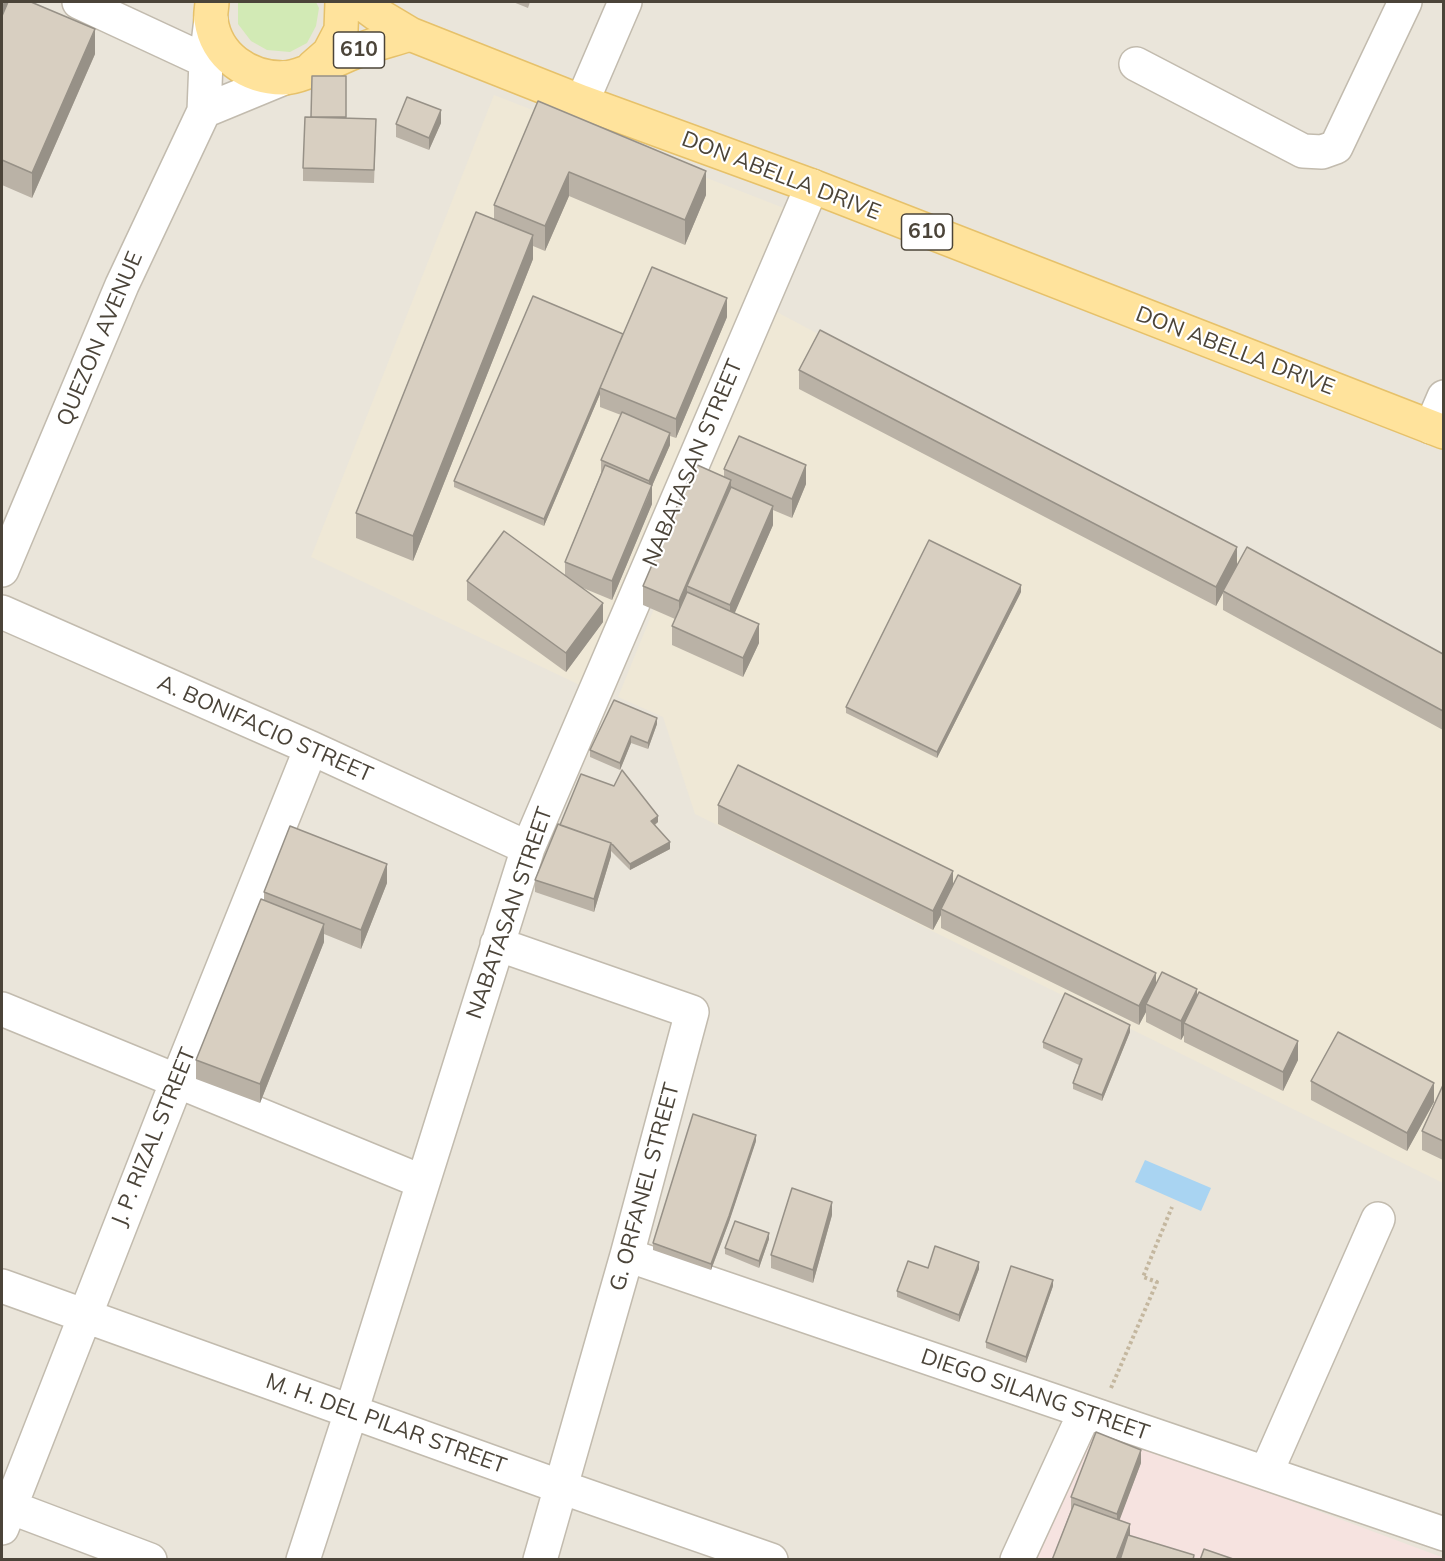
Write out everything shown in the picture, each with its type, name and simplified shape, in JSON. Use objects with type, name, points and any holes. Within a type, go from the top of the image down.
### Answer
[{"type":"main road","name":"610","points":[[297,74],[330,53],[341,30],[342,2]]},
{"type":"main road","name":"DON ABELLA DRIVE","points":[[360,2],[410,34],[582,102],[1439,419]]},
{"type":"main road","points":[[211,10],[219,44],[235,64],[259,75],[297,74]]},
{"type":"main road","name":"610","points":[[297,74],[358,50],[410,34]]},
{"type":"street","points":[[79,2],[206,61]]},
{"type":"street","points":[[582,102],[626,2]]},
{"type":"street","points":[[1136,64],[1303,151],[1322,152],[1336,147],[1406,2]]},
{"type":"street","name":"QUEZON AVENUE","points":[[2,570],[122,285],[204,111],[211,10]]},
{"type":"street","points":[[204,111],[297,74]]},
{"type":"street","name":"NABATASAN STREET","points":[[303,1560],[528,848],[812,186]]},
{"type":"street","name":"A. BONIFACIO STREET","points":[[2,612],[311,748],[528,848]]},
{"type":"street","name":"J. P. RIZAL STREET","points":[[4,1513],[311,748]]},
{"type":"street","name":"G. ORFANEL STREET","points":[[497,945],[692,1012],[627,1255],[540,1560]]},
{"type":"street","points":[[2,1009],[423,1182]]},
{"type":"street","points":[[1266,1473],[1378,1219]]},
{"type":"street","name":"DIEGO SILANG STREET","points":[[627,1255],[1443,1534]]},
{"type":"street","name":"M. H. DEL PILAR STREET","points":[[2,1286],[771,1560]]},
{"type":"street","points":[[1017,1560],[1092,1414]]},
{"type":"street","points":[[4,1513],[150,1560]]},
{"type":"path","points":[[1092,1414],[1157,1282],[1143,1277],[1172,1207]]},
{"type":"shaded area","points":[[2,2],[1443,2],[1443,1559],[2,1560]]},
{"type":"shaded area","points":[[494,95],[794,212],[586,688],[311,557]]},
{"type":"shaded area","points":[[775,311],[1443,666],[1443,1183],[695,814],[663,717],[618,697]]},
{"type":"shaded area","points":[[1093,1427],[1444,1558],[1443,1560],[1033,1560]]},
{"type":"green space","points":[[238,2],[316,2],[319,8],[316,26],[307,43],[290,52],[267,50],[251,41],[238,24]]},
{"type":"water","points":[[1145,1160],[1211,1188],[1201,1211],[1135,1182]]},
{"type":"building","points":[[8,2],[31,2],[95,29],[32,173],[2,160],[2,16]]},
{"type":"building","points":[[312,76],[346,76],[346,117],[311,117]]},
{"type":"building","points":[[407,97],[441,110],[429,138],[396,124]]},
{"type":"building","points":[[538,101],[706,171],[685,220],[569,172],[545,226],[494,205]]},
{"type":"building","points":[[305,117],[376,119],[374,170],[303,168]]},
{"type":"building","points":[[476,212],[533,235],[413,536],[356,513]]},
{"type":"building","points":[[652,267],[727,298],[676,419],[600,388]]},
{"type":"building","points":[[533,296],[623,334],[544,519],[454,481]]},
{"type":"building","points":[[820,330],[1237,547],[1216,587],[799,370]]},
{"type":"building","points":[[622,412],[670,433],[649,481],[601,460]]},
{"type":"building","points":[[739,436],[806,465],[792,499],[724,469]]},
{"type":"building","points":[[695,464],[731,480],[679,601],[643,586]]},
{"type":"building","points":[[605,465],[652,485],[612,581],[565,562]]},
{"type":"building","points":[[731,487],[773,506],[730,605],[687,586]]},
{"type":"building","points":[[504,531],[603,603],[566,653],[467,581]]},
{"type":"building","points":[[929,540],[1021,585],[937,752],[846,707]]},
{"type":"building","points":[[1247,547],[1443,654],[1443,711],[1223,591]]},
{"type":"building","points":[[687,592],[759,624],[743,658],[672,626]]},
{"type":"building","points":[[614,700],[657,718],[648,743],[631,736],[620,763],[590,750]]},
{"type":"building","points":[[738,765],[953,871],[933,911],[718,805]]},
{"type":"building","points":[[622,770],[658,816],[651,821],[670,842],[630,864],[611,843],[560,825],[581,774],[614,786]]},
{"type":"building","points":[[558,824],[611,843],[594,899],[535,880]]},
{"type":"building","points":[[290,826],[387,864],[361,930],[264,892]]},
{"type":"building","points":[[958,875],[1156,973],[1139,1006],[941,909]]},
{"type":"building","points":[[261,899],[324,924],[260,1084],[196,1060]]},
{"type":"building","points":[[1162,972],[1197,989],[1181,1021],[1146,1004]]},
{"type":"building","points":[[1199,992],[1298,1041],[1283,1072],[1184,1023]]},
{"type":"building","points":[[1065,993],[1130,1025],[1102,1095],[1073,1083],[1082,1059],[1043,1042]]},
{"type":"building","points":[[1338,1032],[1434,1083],[1407,1133],[1311,1081]]},
{"type":"building","points":[[1443,1085],[1443,1141],[1422,1131]]},
{"type":"building","points":[[693,1114],[756,1135],[711,1264],[653,1243]]},
{"type":"building","points":[[792,1188],[832,1202],[813,1270],[771,1255]]},
{"type":"building","points":[[735,1221],[769,1233],[759,1261],[725,1248]]},
{"type":"building","points":[[935,1246],[979,1262],[959,1315],[897,1291],[908,1261],[928,1268]]},
{"type":"building","points":[[1011,1266],[1053,1280],[1026,1357],[986,1342]]},
{"type":"building","points":[[1096,1432],[1141,1450],[1117,1514],[1071,1497]]},
{"type":"building","points":[[1074,1504],[1130,1524],[1116,1560],[1052,1560]]},
{"type":"building","points":[[1128,1535],[1194,1555],[1193,1560],[1120,1560]]},
{"type":"building","points":[[1204,1549],[1236,1560],[1200,1560]]}]
